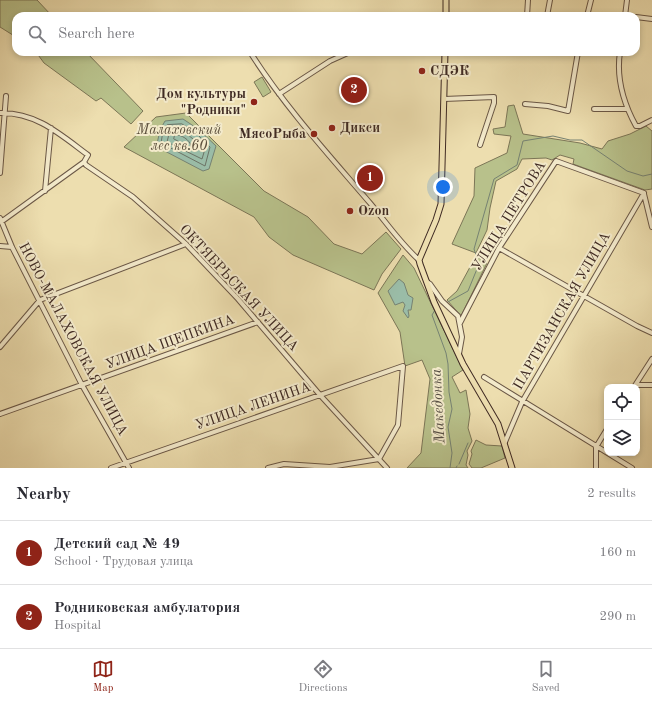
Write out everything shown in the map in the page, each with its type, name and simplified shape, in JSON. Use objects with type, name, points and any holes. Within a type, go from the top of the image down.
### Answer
[{"type":"main road","points":[[446,0],[446,12]]},
{"type":"main road","points":[[445,56],[441,204],[419,260],[434,302],[459,354],[498,424],[505,442],[512,468]]},
{"type":"street","points":[[527,12],[528,0]]},
{"type":"street","points":[[548,12],[550,0]]},
{"type":"street","points":[[588,12],[590,0]]},
{"type":"street","points":[[626,12],[627,0]]},
{"type":"street","points":[[640,18],[652,19]]},
{"type":"street","points":[[253,56],[302,125],[405,246],[419,260]]},
{"type":"street","points":[[279,94],[330,61],[341,56]]},
{"type":"street","points":[[525,104],[548,106],[568,112],[577,56]]},
{"type":"street","points":[[620,56],[620,75],[627,109],[636,126],[640,126],[652,120]]},
{"type":"street","points":[[0,173],[2,113],[6,96]]},
{"type":"street","points":[[444,99],[494,97],[494,103],[480,145]]},
{"type":"street","points":[[594,109],[627,109]]},
{"type":"street","name":"ОКТЯБРЬСКАЯ УЛИЦА","points":[[2,113],[27,115],[51,128],[88,155],[84,162],[86,165],[133,198],[186,244],[258,322],[320,395],[387,468]]},
{"type":"street","points":[[45,191],[51,128]]},
{"type":"street","name":"УЛИЦА ПЕТРОВА","points":[[460,323],[499,248],[556,161],[644,193]]},
{"type":"street","points":[[0,220],[45,191],[84,162]]},
{"type":"street","points":[[644,193],[652,227]]},
{"type":"street","name":"ПАРТИЗАНСКАЯ УЛИЦА","points":[[505,442],[522,402],[583,295],[644,193]]},
{"type":"street","name":"НОВО-МАЛАХОВСКАЯ УЛИЦА","points":[[0,220],[12,247],[82,385],[129,468]]},
{"type":"street","points":[[0,347],[40,300],[186,244]]},
{"type":"street","points":[[0,246],[12,247]]},
{"type":"street","points":[[499,248],[652,333]]},
{"type":"street","points":[[426,282],[430,284],[442,301],[458,316],[462,337],[459,354]]},
{"type":"street","name":"УЛИЦА ЩЕПКИНА","points":[[0,414],[258,322]]},
{"type":"street","points":[[636,384],[652,359]]},
{"type":"street","name":"УЛИЦА ЛЕНИНА","points":[[111,468],[403,366],[398,425],[379,459]]},
{"type":"street","points":[[484,377],[522,402],[632,468]]},
{"type":"street","points":[[640,386],[652,385]]},
{"type":"street","points":[[596,468],[596,447],[604,434]]},
{"type":"street","points":[[268,468],[284,464],[330,467],[379,459]]},
{"type":"green space","points":[[0,0],[37,0],[48,12],[12,12],[12,34],[0,27]]},
{"type":"green space","name":"Малаховский лес кв.60","points":[[39,56],[90,56],[143,111],[131,124],[101,98],[96,101],[44,63]]},
{"type":"green space","points":[[262,77],[271,92],[263,97],[254,82]]},
{"type":"green space","points":[[514,105],[523,134],[580,143],[602,149],[608,141],[630,134],[646,126],[652,131],[652,189],[645,190],[573,164],[574,159],[560,155],[552,160],[546,158],[522,159],[517,169],[496,181],[487,230],[476,253],[452,244],[474,196],[475,168],[507,153],[511,136],[494,134],[493,129],[505,127],[508,106]]},
{"type":"green space","points":[[186,113],[264,191],[308,217],[334,244],[362,254],[386,232],[401,249],[382,274],[374,290],[293,255],[269,237],[254,217],[124,147],[156,117]]},
{"type":"green space","points":[[403,255],[414,268],[463,370],[452,377],[460,393],[466,390],[470,414],[468,428],[472,441],[467,451],[468,455],[466,465],[468,468],[407,468],[421,453],[430,379],[422,360],[405,366],[400,332],[378,293]]},
{"type":"green space","points":[[476,256],[487,263],[461,316],[447,300],[457,291]]},
{"type":"green space","points":[[476,440],[486,445],[502,446],[505,458],[481,468],[472,468],[469,464],[472,454],[471,451]]},
{"type":"water","name":"Малаховский лес кв.60","points":[[183,119],[198,129],[216,146],[209,169],[203,171],[161,149],[157,144],[160,130],[165,121]]},
{"type":"water","points":[[399,279],[404,283],[408,295],[413,298],[411,310],[408,310],[408,318],[403,311],[405,305],[403,302],[395,305],[388,291]]},
{"type":"waterway","name":"Македонка","points":[[446,303],[468,291],[479,264],[474,249],[494,179],[517,165],[523,141],[553,136],[570,140],[582,140],[627,171],[643,176],[652,174]]},
{"type":"waterway","name":"Македонка","points":[[435,310],[432,315],[446,353],[448,364],[449,392],[452,409],[448,427],[452,453],[450,468]]},
{"type":"waterway","points":[[459,464],[468,443]]},
{"type":"place","name":"СДЭК","points":[[422,71]]},
{"type":"place","name":"Родниковская амбулатория","points":[[354,90]]},
{"type":"place","name":"Дом культуры \"Родники\"","points":[[254,102]]},
{"type":"place","name":"Дикси","points":[[332,128]]},
{"type":"place","name":"МясоРыба","points":[[314,134]]},
{"type":"place","name":"Детский сад № 49","points":[[370,178]]},
{"type":"place","name":"Ozon","points":[[350,211]]}]
